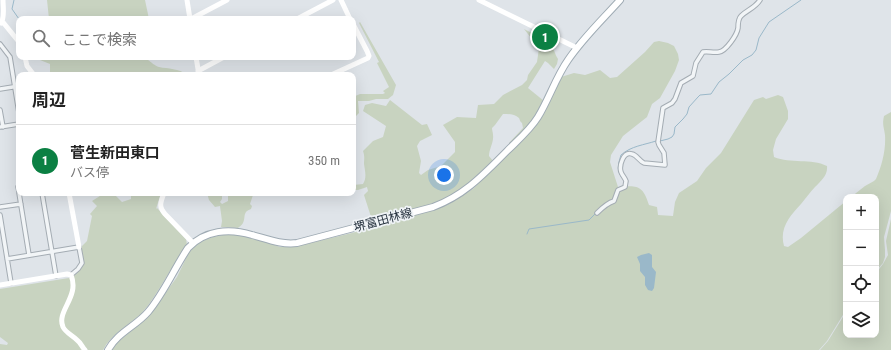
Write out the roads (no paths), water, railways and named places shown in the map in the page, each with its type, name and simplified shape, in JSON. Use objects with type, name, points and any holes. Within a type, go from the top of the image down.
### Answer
[{"type":"main road","name":"堺富田林線","points":[[108,350],[116,338],[148,311],[184,254],[193,243],[204,236],[221,231],[231,231],[245,233],[279,243],[297,243],[432,207],[461,193],[476,182],[528,130],[542,111],[565,64],[589,33],[620,0]]},
{"type":"street","points":[[3,0],[4,16],[1,23],[16,39]]},
{"type":"street","points":[[187,0],[190,16]]},
{"type":"street","points":[[197,16],[227,0]]},
{"type":"street","points":[[303,16],[333,0]]},
{"type":"street","points":[[341,0],[349,16]]},
{"type":"street","points":[[479,0],[577,48]]},
{"type":"street","points":[[597,213],[602,208],[614,201],[618,190],[625,188],[626,181],[622,174],[621,166],[623,158],[627,154],[630,153],[635,155],[641,162],[644,163],[665,165],[664,154],[658,142],[663,108],[672,103],[681,83],[693,76],[696,63],[703,52],[719,52],[723,50],[735,36],[739,18],[755,6],[760,0]]},
{"type":"street","points":[[338,72],[368,58],[369,56],[356,30]]},
{"type":"street","points":[[0,44],[10,57],[16,82]]},
{"type":"street","points":[[26,60],[27,66],[32,72]]},
{"type":"street","points":[[197,60],[199,72]]},
{"type":"street","points":[[201,72],[219,60]]},
{"type":"street","points":[[0,89],[16,86]]},
{"type":"street","points":[[0,110],[1,127],[16,124]]},
{"type":"street","points":[[20,196],[29,255]]},
{"type":"street","points":[[43,196],[56,276]]},
{"type":"street","points":[[0,285],[67,274],[71,275],[78,269],[82,263],[70,196]]},
{"type":"street","points":[[163,196],[160,204],[161,209],[193,243]]},
{"type":"street","points":[[0,207],[21,204]]},
{"type":"street","points":[[0,215],[11,284]]},
{"type":"street","points":[[7,259],[79,246]]},
{"type":"street","points":[[71,275],[74,289],[63,314],[62,323],[66,332],[79,341],[85,350]]},
{"type":"water","points":[[649,253],[652,255],[652,267],[656,272],[654,288],[652,291],[648,290],[645,285],[645,277],[640,271],[640,264],[637,257]]},
{"type":"waterway","points":[[14,0],[12,9],[17,16]]},
{"type":"waterway","points":[[660,141],[672,137],[675,127],[687,114],[689,107],[700,95],[711,94],[719,82],[743,60],[752,55],[756,50],[759,38],[769,22],[801,0]]},
{"type":"waterway","points":[[623,179],[618,168],[621,155],[633,148],[656,141]]},
{"type":"waterway","points":[[527,234],[529,229],[589,220],[595,214]]},
{"type":"place","name":"菅生新田東口","points":[[545,37]]}]
